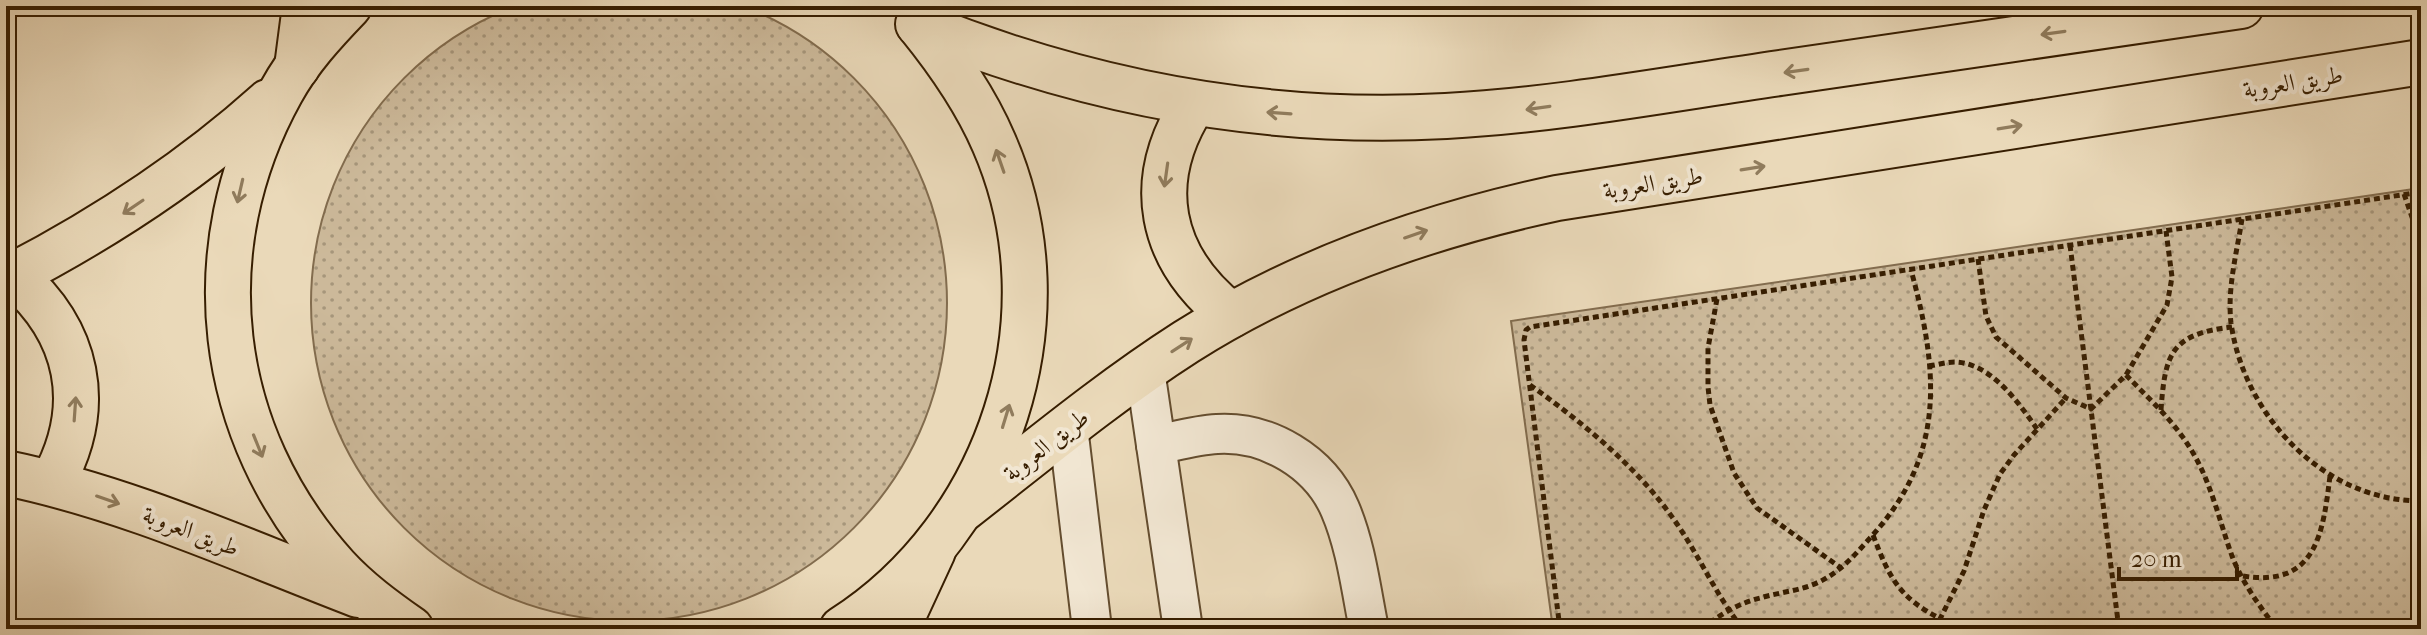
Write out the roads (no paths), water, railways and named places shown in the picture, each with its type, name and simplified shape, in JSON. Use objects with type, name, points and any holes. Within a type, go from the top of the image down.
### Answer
[{"type":"main road","points":[[305,6],[289,78],[261,131],[244,175],[234,221],[227,268],[227,314],[233,361],[243,407],[281,493],[307,532],[337,568],[372,600],[411,629]]},
{"type":"main road","points":[[52,483],[64,461],[72,436],[76,397],[71,359],[49,312],[32,292],[9,277],[71,245],[181,174],[233,133],[289,78],[324,32],[349,6]]},
{"type":"main road","points":[[909,15],[1026,64],[1096,83],[1194,103],[1335,117],[1507,112],[2241,6]]},
{"type":"main road","points":[[842,629],[865,615],[902,583],[935,548],[963,509],[986,468],[1004,424],[1017,378],[1023,331],[1025,283],[1020,235],[995,144],[974,101],[948,61],[909,15]]},
{"type":"main road","name":"طريق العروبة","points":[[963,509],[1145,370],[1231,315],[1293,283],[1422,232],[1557,198],[2421,62]]},
{"type":"main road","points":[[1194,103],[1181,123],[1166,169],[1166,217],[1172,240],[1195,283],[1231,315]]},
{"type":"main road","name":"طريق العروبة","points":[[6,473],[52,483],[138,510],[372,600]]},
{"type":"main road","points":[[897,629],[935,548]]},
{"type":"lane","points":[[1145,370],[1183,629]]},
{"type":"lane","points":[[1068,427],[1092,629]]},
{"type":"lane","points":[[1156,445],[1218,434],[1243,435],[1267,441],[1311,467],[1340,508],[1369,629]]}]
